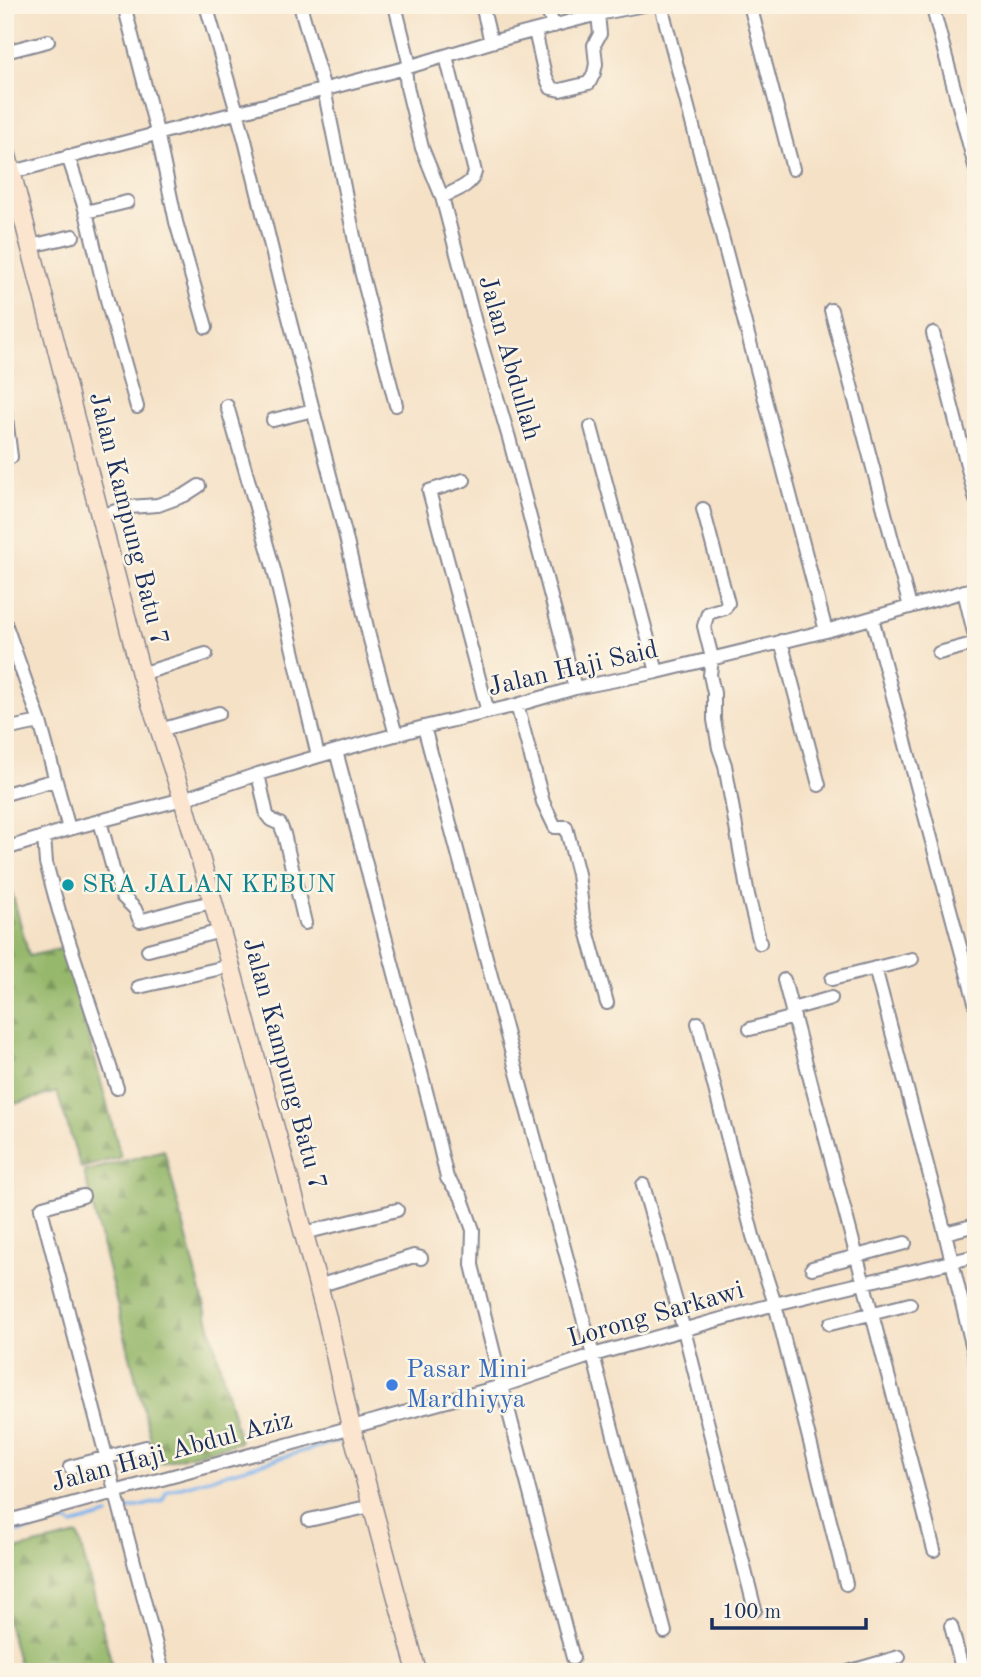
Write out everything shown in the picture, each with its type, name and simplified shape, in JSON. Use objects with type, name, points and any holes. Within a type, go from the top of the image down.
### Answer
[{"type":"street","points":[[124,5],[157,132],[176,222],[206,327]]},
{"type":"street","points":[[206,5],[237,113],[396,735]]},
{"type":"street","points":[[300,5],[324,89],[358,259],[396,405]]},
{"type":"street","name":"Jalan Abdullah","points":[[395,5],[407,67],[407,87],[422,148],[442,197],[575,688]]},
{"type":"street","points":[[482,5],[491,42]]},
{"type":"street","points":[[545,5],[554,26]]},
{"type":"street","points":[[8,173],[407,67],[491,42],[644,5]]},
{"type":"street","points":[[661,5],[826,631]]},
{"type":"street","points":[[750,5],[793,169]]},
{"type":"street","points":[[932,5],[976,170]]},
{"type":"street","points":[[535,31],[545,75],[551,88],[560,90],[584,85],[589,83],[596,64],[594,44],[600,34],[598,14]]},
{"type":"street","points":[[5,52],[48,41]]},
{"type":"street","points":[[442,197],[468,184],[474,178],[475,172],[446,56]]},
{"type":"street","name":"Jalan Kampung Batu 7","points":[[5,148],[8,173],[32,246],[141,674],[183,799],[213,902],[327,1318],[351,1427],[417,1672]]},
{"type":"street","points":[[68,156],[86,212],[137,407]]},
{"type":"street","points":[[86,212],[127,202]]},
{"type":"street","points":[[32,246],[74,236]]},
{"type":"street","points":[[831,310],[910,607]]},
{"type":"street","points":[[933,333],[976,500]]},
{"type":"street","points":[[227,406],[274,570],[318,757]]},
{"type":"street","points":[[5,410],[11,457]]},
{"type":"street","points":[[274,420],[313,410]]},
{"type":"street","points":[[591,427],[657,673]]},
{"type":"street","points":[[464,480],[429,491],[488,712]]},
{"type":"street","points":[[100,516],[128,508],[158,505],[186,495],[199,486]]},
{"type":"street","points":[[704,509],[728,603],[725,608],[708,613],[704,626],[712,659],[710,675],[714,693],[714,719],[760,943]]},
{"type":"street","points":[[939,653],[976,642],[970,589]]},
{"type":"street","name":"Jalan Haji Said","points":[[5,849],[424,727],[575,688],[657,673],[826,631],[970,589]]},
{"type":"street","points":[[872,618],[976,1006]]},
{"type":"street","points":[[5,623],[40,722],[69,830]]},
{"type":"street","points":[[781,641],[819,785]]},
{"type":"street","points":[[141,674],[206,654]]},
{"type":"street","points":[[517,705],[544,802],[555,827],[566,827],[578,874],[583,916],[607,1003]]},
{"type":"street","points":[[160,730],[219,713]]},
{"type":"street","points":[[5,729],[40,722]]},
{"type":"street","points":[[424,727],[665,1632]]},
{"type":"street","points":[[337,751],[447,1178],[461,1196],[473,1230],[472,1265],[573,1658]]},
{"type":"street","points":[[258,774],[267,815],[280,824],[284,834],[305,923]]},
{"type":"street","points":[[5,794],[55,780]]},
{"type":"street","points":[[100,821],[122,896],[135,909],[140,921],[213,902]]},
{"type":"street","points":[[44,837],[46,863],[59,911],[117,1088]]},
{"type":"street","points":[[148,950],[220,931]]},
{"type":"street","points":[[832,979],[912,959]]},
{"type":"street","points":[[139,987],[230,966]]},
{"type":"street","points":[[875,968],[976,1361]]},
{"type":"street","points":[[784,980],[934,1550]]},
{"type":"street","points":[[750,1028],[831,998]]},
{"type":"street","points":[[698,1023],[753,1236],[775,1304],[846,1584]]},
{"type":"street","points":[[643,1185],[684,1330],[755,1610]]},
{"type":"street","points":[[83,1196],[41,1209],[163,1672]]},
{"type":"street","points":[[304,1233],[397,1210]]},
{"type":"street","points":[[945,1233],[976,1225]]},
{"type":"street","points":[[812,1268],[905,1243]]},
{"type":"street","points":[[318,1286],[414,1256],[421,1258]]},
{"type":"street","name":"Lorong Sarkawi","points":[[351,1427],[502,1386],[593,1355],[775,1304],[976,1256]]},
{"type":"street","points":[[830,1324],[910,1304]]},
{"type":"street","name":"Jalan Haji Abdul Aziz","points":[[5,1522],[351,1427]]},
{"type":"street","points":[[70,1467],[146,1447]]},
{"type":"street","points":[[309,1520],[372,1507]]},
{"type":"street","points":[[951,1626],[963,1672]]},
{"type":"street","points":[[855,1671],[899,1657]]},
{"type":"green space","points":[[5,866],[29,956],[65,948],[121,1157],[81,1168],[57,1092],[14,1104],[5,1069]]},
{"type":"green space","points":[[164,1150],[240,1442],[157,1464],[84,1172]]},
{"type":"green space","points":[[78,1535],[114,1672],[21,1672],[5,1612],[5,1552]]},
{"type":"waterway","points":[[125,1510],[162,1501],[167,1491],[345,1439]]},
{"type":"waterway","points":[[5,1535],[66,1521],[73,1525],[108,1515]]},
{"type":"place","name":"SRA JALAN KEBUN","points":[[68,885]]},
{"type":"place","name":"Pasar Mini Mardhiyya","points":[[392,1385]]}]
